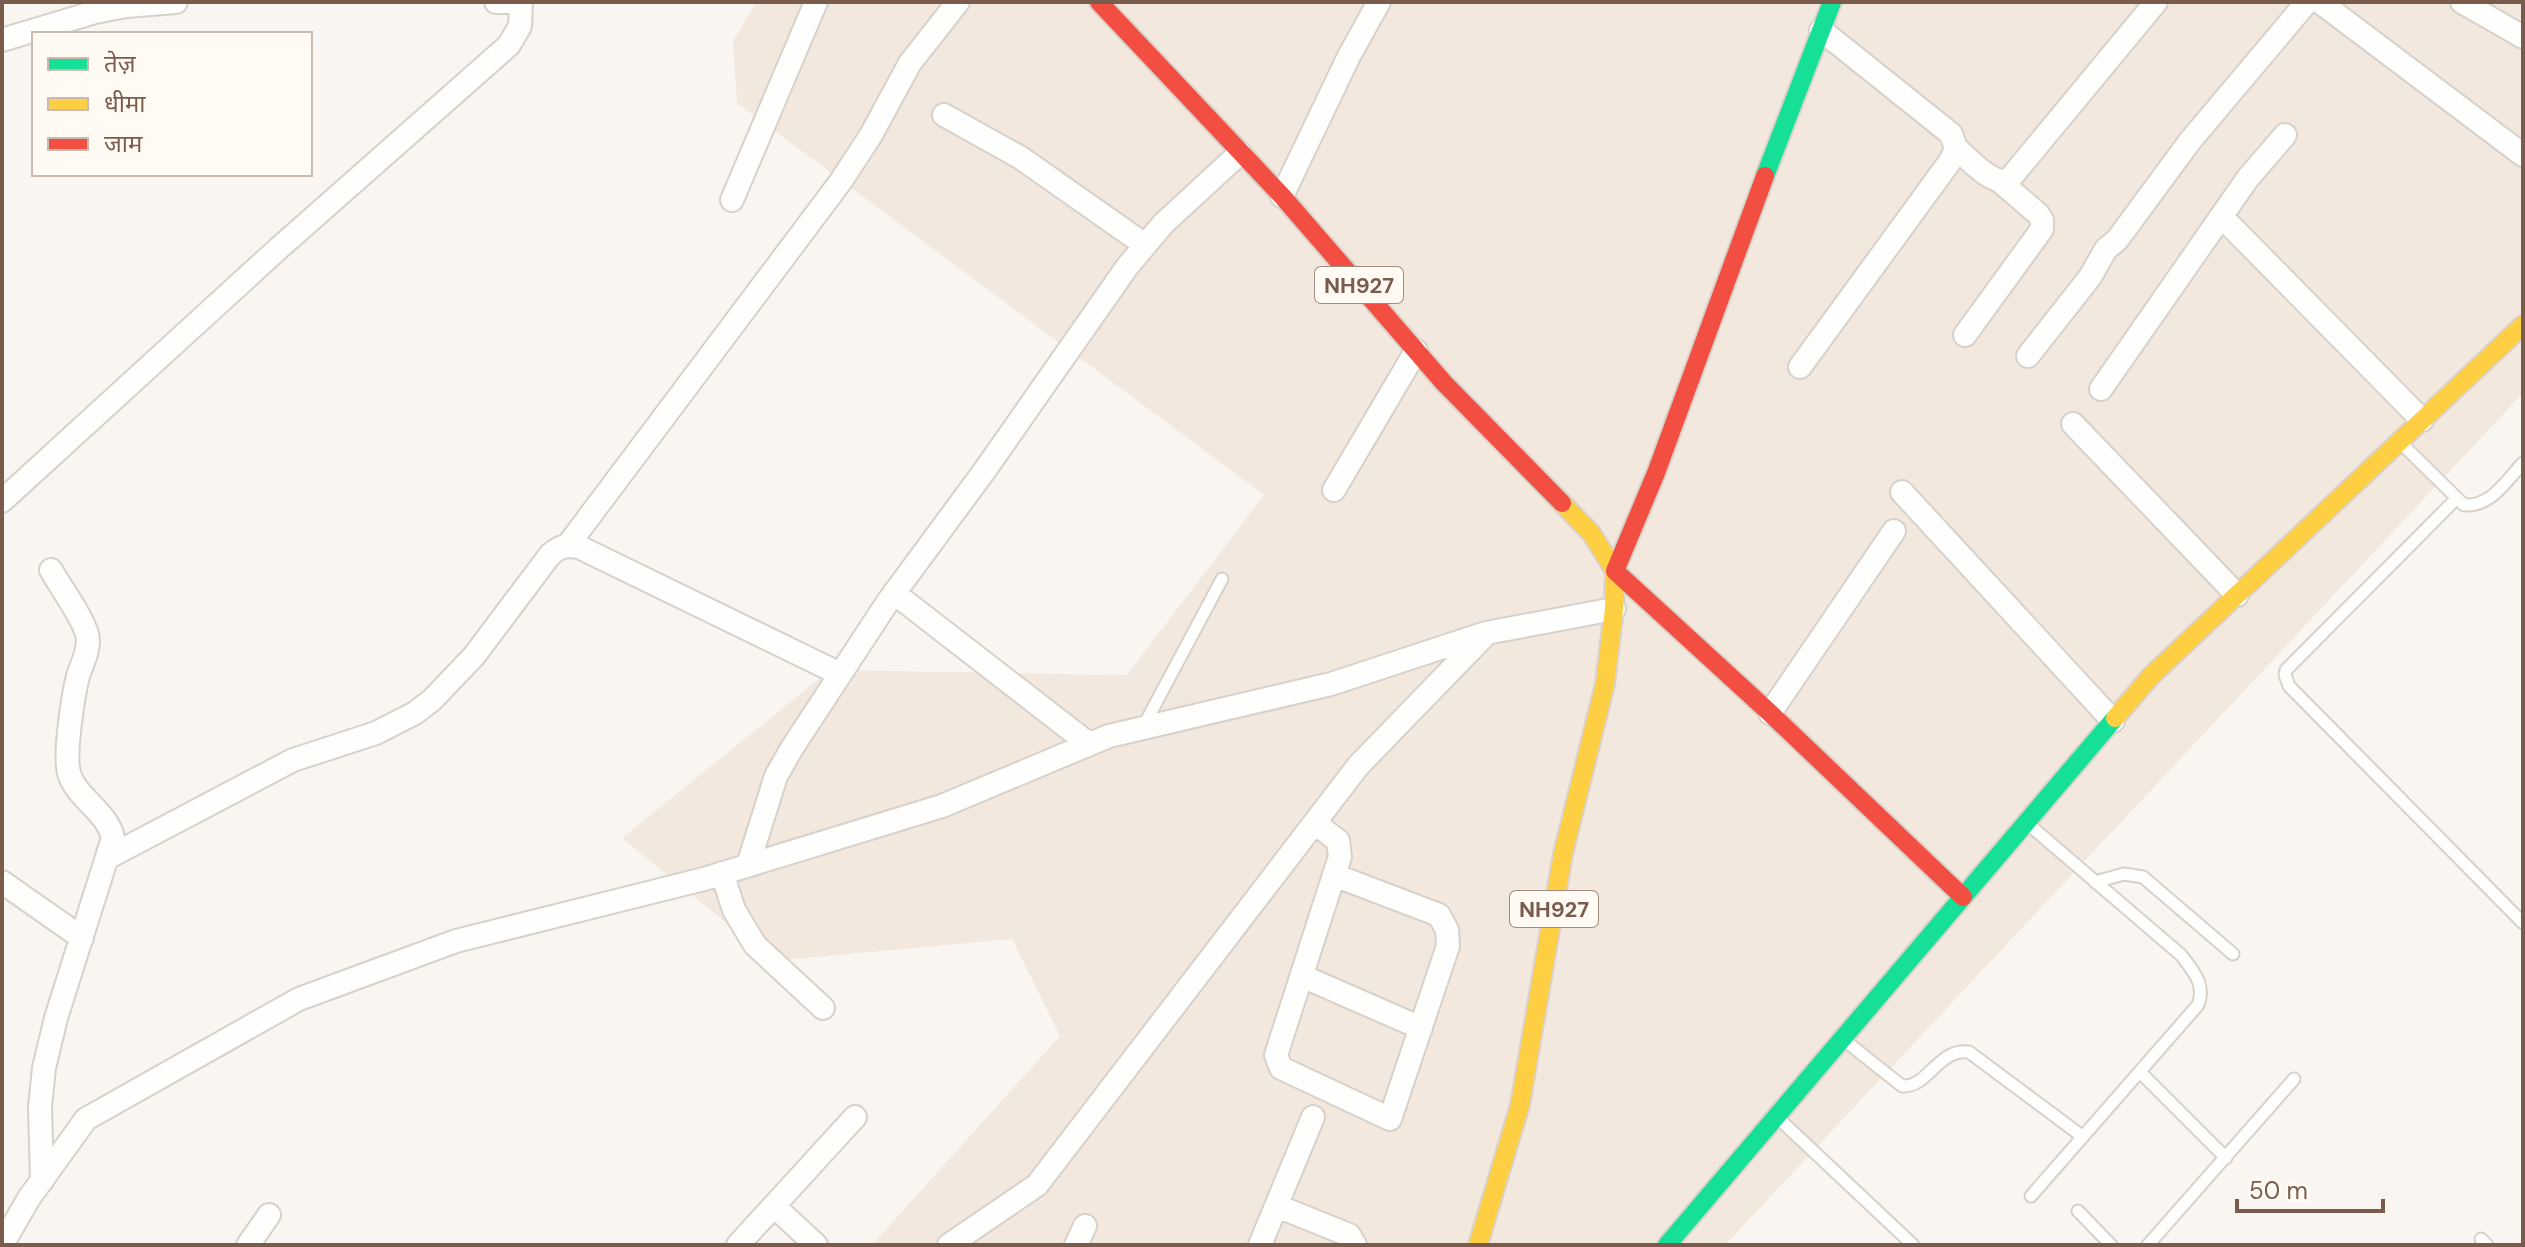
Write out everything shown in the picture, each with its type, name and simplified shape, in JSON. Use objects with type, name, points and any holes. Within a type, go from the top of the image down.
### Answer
[{"type":"main road","name":"NH927","points":[[1099,2],[1282,196],[1444,383],[1591,533],[1615,571],[1605,684],[1563,854],[1520,1105],[1478,1245]]},
{"type":"main road","points":[[1832,2],[1764,177],[1656,473],[1615,571],[1963,897]]},
{"type":"main road","points":[[1667,1245],[2151,676],[2523,325]]},
{"type":"street","points":[[2,40],[95,12],[176,2]]},
{"type":"street","points":[[496,2],[510,2]]},
{"type":"street","points":[[2,501],[246,277],[509,45],[520,26],[521,2]]},
{"type":"street","points":[[732,200],[816,2]]},
{"type":"street","points":[[568,545],[841,181],[871,135],[910,63],[958,2]]},
{"type":"street","points":[[1282,196],[1349,56],[1379,2]]},
{"type":"street","points":[[2002,183],[2012,178],[2156,2]]},
{"type":"street","points":[[2028,356],[2190,141],[2307,2]]},
{"type":"street","points":[[2320,2],[2523,155]]},
{"type":"street","points":[[2462,2],[2523,37]]},
{"type":"street","points":[[1821,30],[1951,134],[1956,148],[2002,183],[2042,220],[2042,229],[1965,335]]},
{"type":"street","points":[[944,115],[1021,158],[1145,245]]},
{"type":"street","points":[[2101,389],[2248,178],[2285,135]]},
{"type":"street","points":[[1800,367],[1951,160],[1956,148]]},
{"type":"street","points":[[748,865],[776,776],[894,593],[1145,245],[1163,224],[1240,153]]},
{"type":"street","points":[[2222,217],[2422,420]]},
{"type":"street","points":[[1334,490],[1416,351]]},
{"type":"street","points":[[2073,424],[2237,595]]},
{"type":"street","points":[[1902,492],[2113,721]]},
{"type":"street","points":[[1770,713],[1894,531]]},
{"type":"street","points":[[107,858],[293,760],[376,733],[415,713],[432,700],[474,656],[550,555],[568,545],[579,547],[840,674]]},
{"type":"street","points":[[42,1181],[40,1107],[44,1068],[56,1018],[113,838],[75,786],[68,763],[74,696],[87,647],[87,634],[51,570]]},
{"type":"street","points":[[894,593],[1089,744]]},
{"type":"street","points":[[2,1245],[86,1119],[299,999],[456,941],[722,873],[942,806],[1109,736],[1331,684],[1486,633],[1614,609]]},
{"type":"street","points":[[949,1245],[1037,1185],[1358,766],[1486,633]]},
{"type":"street","points":[[1315,823],[1338,841],[1340,857],[1334,875],[1302,976],[1276,1055],[1281,1068],[1390,1119],[1448,946],[1447,930],[1439,915],[1334,875]]},
{"type":"street","points":[[722,873],[734,910],[755,945],[823,1008]]},
{"type":"street","points":[[2,882],[82,938]]},
{"type":"street","points":[[1302,976],[1421,1028]]},
{"type":"street","points":[[738,1245],[855,1117]]},
{"type":"street","points":[[1260,1245],[1313,1117]]},
{"type":"street","points":[[774,1206],[816,1245]]},
{"type":"street","points":[[1277,1206],[1349,1235],[1355,1245]]},
{"type":"street","points":[[248,1245],[269,1215]]},
{"type":"lane","points":[[2399,442],[2464,505],[2485,503],[2523,463]]},
{"type":"lane","points":[[2457,498],[2286,670],[2285,675],[2289,686],[2523,923]]},
{"type":"lane","points":[[1143,728],[1222,579]]},
{"type":"lane","points":[[2027,823],[2181,955],[2201,986],[2202,996],[2198,1005],[2031,1196]]},
{"type":"lane","points":[[2095,882],[2124,874],[2143,877],[2233,954]]},
{"type":"lane","points":[[1843,1039],[1902,1086],[1910,1087],[1951,1054],[1969,1052],[2083,1137]]},
{"type":"lane","points":[[2140,1072],[2226,1158]]},
{"type":"lane","points":[[2148,1245],[2294,1079]]},
{"type":"lane","points":[[1776,1116],[1913,1245]]},
{"type":"lane","points":[[2078,1211],[2111,1245]]},
{"type":"shaded area","points":[[757,2],[2523,2],[2523,393],[1725,1245],[872,1245],[1060,1036],[1012,939],[773,961],[622,838],[830,670],[1127,675],[1264,495],[737,103],[733,41]]},
{"type":"traffic: fast","points":[[1765,176],[1832,2]]},
{"type":"traffic: fast","points":[[1667,1245],[2115,718]]},
{"type":"traffic: slow","points":[[2115,718],[2151,676],[2523,325]]},
{"type":"traffic: slow","points":[[1478,1245],[1520,1105],[1563,854],[1605,684],[1614,609],[1615,571],[1591,533],[1562,503]]},
{"type":"traffic: jam","points":[[1099,2],[1282,196],[1444,383],[1562,503]]},
{"type":"traffic: jam","points":[[1615,571],[1656,473],[1765,176]]},
{"type":"traffic: jam","points":[[1615,571],[1963,897]]}]
